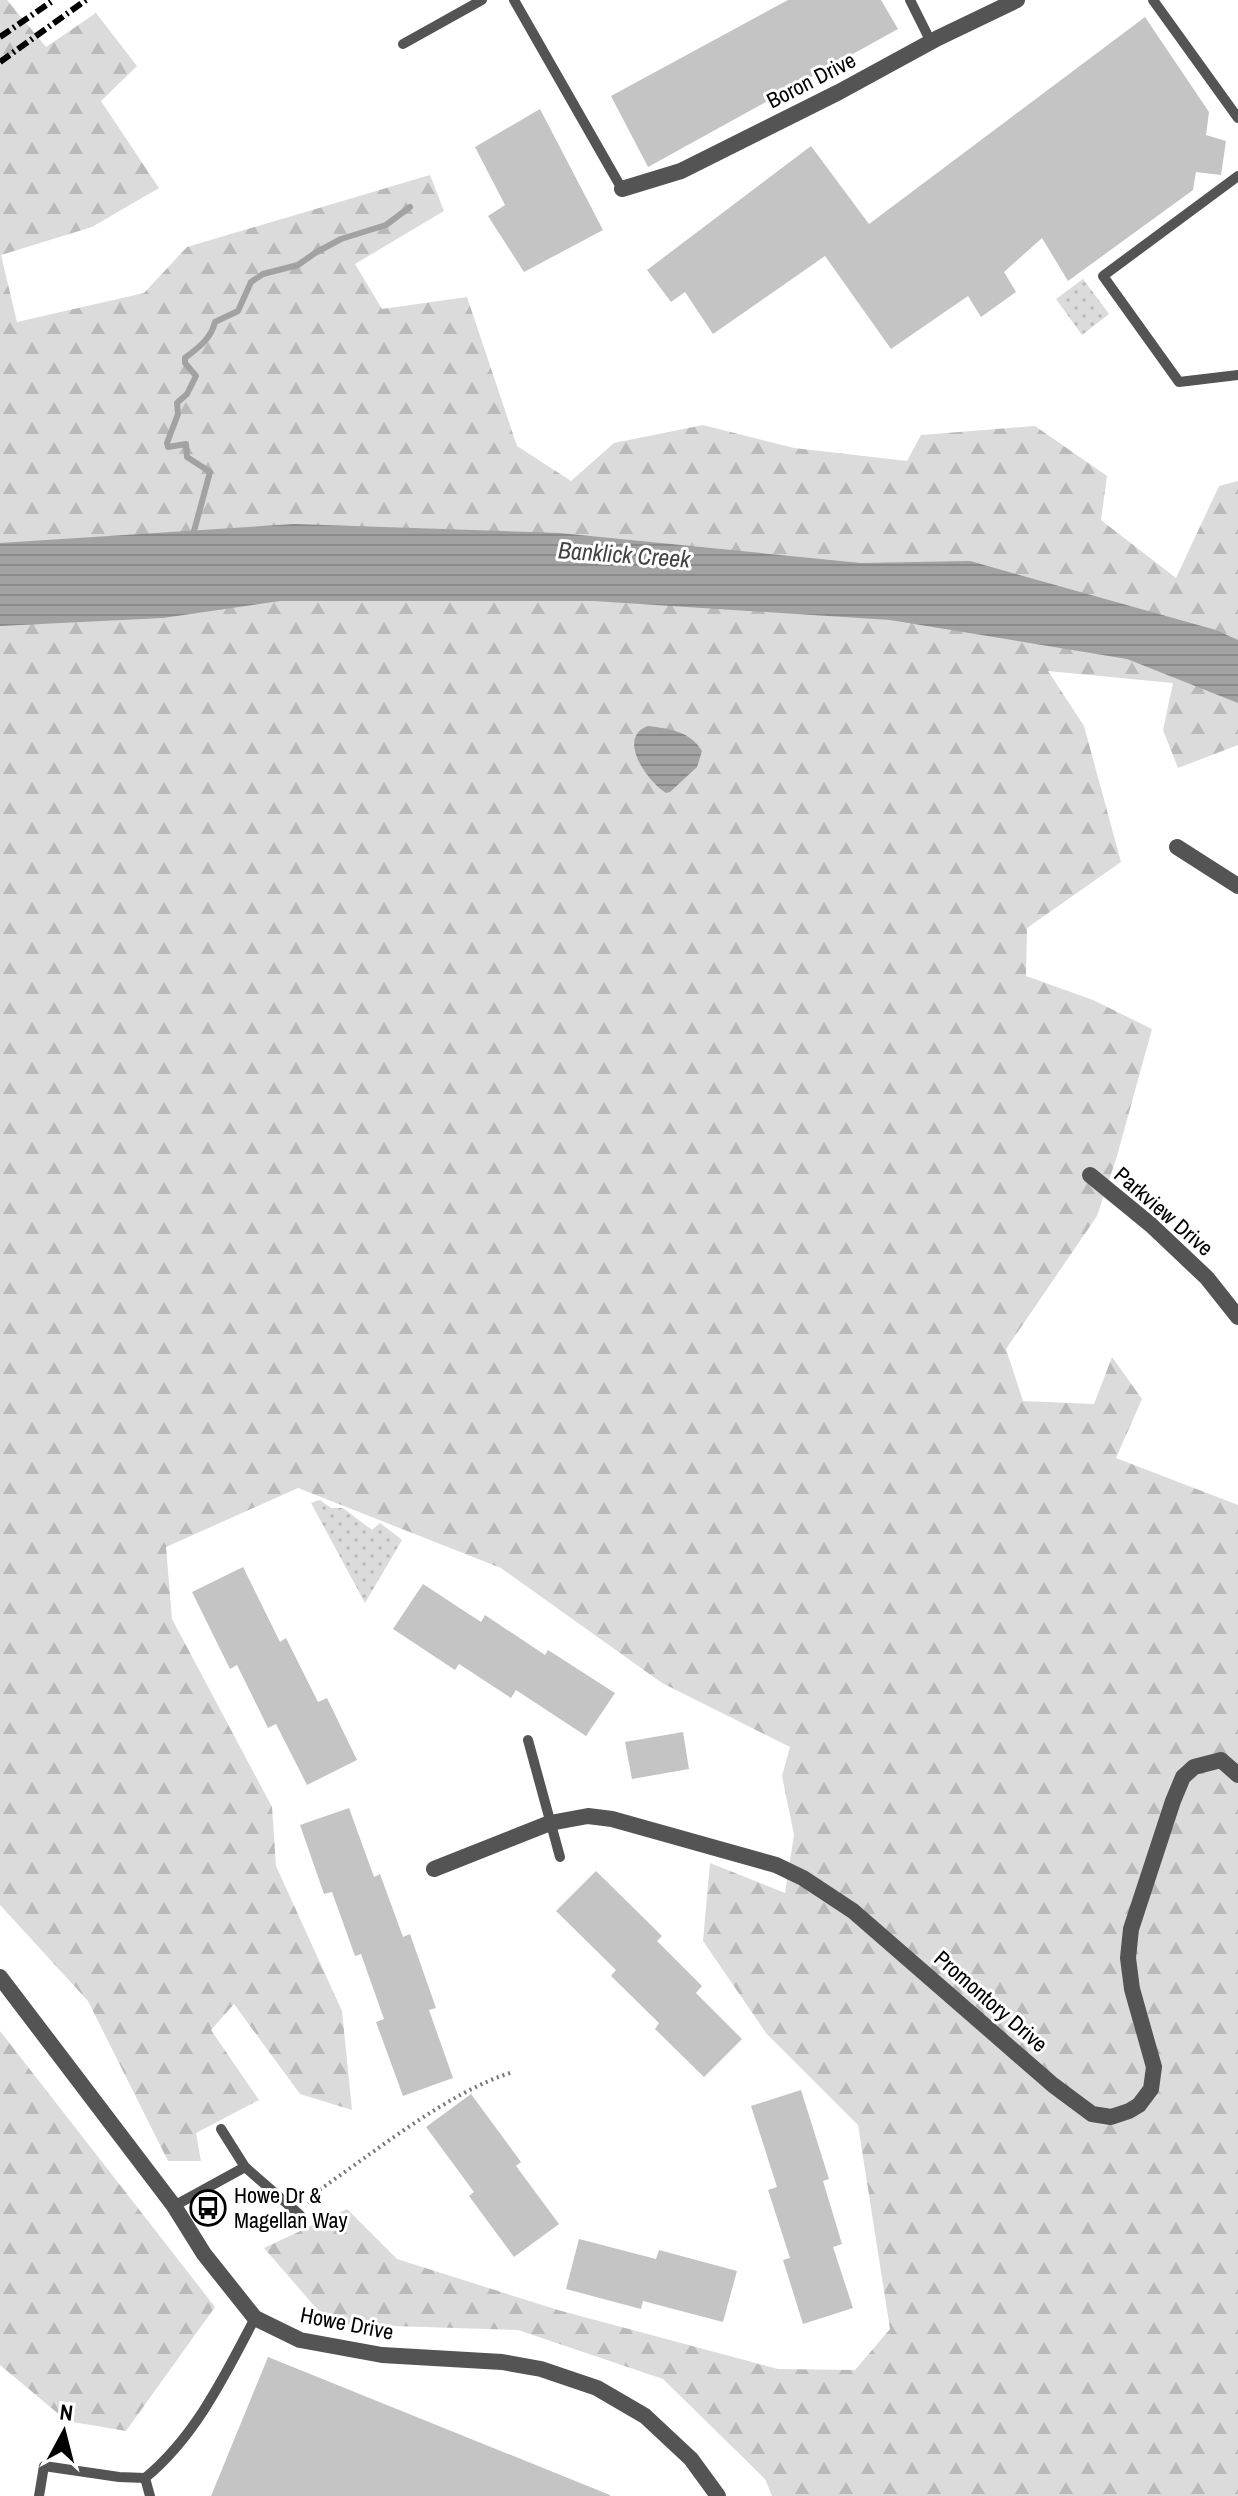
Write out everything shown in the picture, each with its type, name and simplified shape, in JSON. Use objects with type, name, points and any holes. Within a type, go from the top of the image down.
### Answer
[{"type":"street","name":"Boron Drive","points":[[622,189],[681,171],[839,92],[931,42],[988,6],[1017,0]]},
{"type":"street","points":[[1177,847],[1238,886]]},
{"type":"street","name":"Parkview Drive","points":[[1090,1175],[1151,1225],[1207,1278],[1238,1317]]},
{"type":"street","name":"Promontory Drive","points":[[434,1869],[550,1823],[588,1816],[612,1819],[776,1865],[803,1878],[853,1911],[1053,2085],[1092,2114],[1111,2117],[1139,2105],[1151,2089],[1154,2067],[1132,1989],[1128,1958],[1131,1929],[1173,1801],[1183,1777],[1194,1767],[1221,1760],[1238,1775]]},
{"type":"street","name":"Howe Drive","points":[[0,1977],[174,2206],[204,2254],[255,2318],[300,2340],[382,2355],[502,2362],[541,2369],[597,2388],[645,2416],[691,2459],[718,2496]]},
{"type":"lane","points":[[403,44],[482,0]]},
{"type":"lane","points":[[514,0],[622,189]]},
{"type":"lane","points":[[910,0],[931,42]]},
{"type":"lane","points":[[1153,0],[1238,118]]},
{"type":"lane","points":[[1238,176],[1103,276],[1179,382],[1238,375]]},
{"type":"lane","points":[[528,1740],[560,1857]]},
{"type":"lane","points":[[221,2129],[245,2167],[300,2215]]},
{"type":"lane","points":[[174,2206],[245,2167]]},
{"type":"lane","points":[[39,2496],[44,2466],[145,2478],[168,2459],[215,2392],[255,2318]]},
{"type":"lane","points":[[145,2478],[150,2496]]},
{"type":"path","points":[[300,2215],[319,2190],[430,2114],[485,2081],[510,2073]]},
{"type":"green space","points":[[0,0],[7,0],[46,47],[96,13],[137,66],[101,101],[159,188],[92,227],[1,255],[17,322],[144,293],[187,247],[430,175],[444,211],[355,264],[382,309],[467,297],[517,446],[571,481],[614,443],[703,425],[794,448],[907,461],[921,435],[1035,426],[1107,476],[1101,520],[1176,578],[1219,486],[1238,481],[1238,745],[1178,768],[1163,730],[1173,683],[1048,671],[1084,726],[1121,862],[1027,928],[1026,976],[1093,1000],[1152,1029],[1097,1216],[1006,1349],[1023,1401],[1094,1404],[1112,1357],[1142,1399],[1116,1458],[1238,1505],[1238,2496],[772,2496],[765,2479],[663,2379],[518,2330],[330,2324],[264,2248],[347,2209],[397,2259],[558,2310],[778,2369],[855,2370],[890,2329],[858,2125],[766,2033],[703,1941],[710,1863],[785,1893],[794,1835],[782,1776],[790,1747],[662,1683],[501,1568],[298,1488],[166,1547],[172,1619],[272,1807],[276,1866],[342,2011],[352,2110],[300,2094],[234,2004],[211,2030],[259,2100],[196,2133],[201,2161],[168,2161],[88,2001],[0,1905]]},
{"type":"green space","points":[[1083,279],[1109,314],[1082,335],[1056,299]]},
{"type":"green space","points":[[320,1500],[331,1508],[343,1508],[372,1530],[380,1523],[402,1540],[365,1603],[311,1503]]},
{"type":"green space","points":[[0,2031],[215,2307],[126,2431],[67,2421],[0,2365]]},
{"type":"water","name":"Banklick Creek","points":[[294,524],[560,533],[861,563],[970,561],[1216,630],[1238,640],[1238,703],[1127,659],[890,620],[594,601],[280,601],[163,618],[0,626],[0,543]]},
{"type":"water","points":[[648,726],[685,735],[702,751],[697,767],[670,792],[666,793],[651,780],[638,760],[634,740]]},
{"type":"building","points":[[788,0],[881,0],[898,29],[648,167],[611,96]]},
{"type":"building","points":[[1145,17],[1209,112],[1206,135],[1226,141],[1221,175],[1196,172],[1193,190],[1068,281],[1042,238],[1004,272],[1016,292],[981,317],[968,296],[891,349],[825,256],[713,334],[685,292],[671,302],[647,270],[811,146],[869,224]]},
{"type":"building","points":[[540,109],[603,230],[524,272],[488,216],[505,205],[475,147]]},
{"type":"building","points":[[243,1567],[280,1642],[286,1638],[318,1702],[327,1698],[357,1760],[307,1785],[276,1724],[268,1728],[237,1665],[230,1669],[192,1592]]},
{"type":"building","points":[[423,1584],[481,1622],[485,1615],[545,1655],[548,1650],[615,1693],[586,1736],[516,1690],[511,1698],[459,1664],[455,1670],[393,1629]]},
{"type":"building","points":[[683,1732],[689,1769],[632,1779],[625,1742]]},
{"type":"building","points":[[349,1808],[374,1877],[380,1874],[403,1937],[410,1934],[436,2008],[429,2010],[453,2078],[403,2096],[376,2022],[384,2019],[361,1954],[355,1956],[332,1892],[324,1894],[300,1825]]},
{"type":"building","points":[[596,1871],[662,1936],[657,1941],[702,1986],[696,1993],[742,2039],[704,2077],[655,2029],[659,2023],[611,1976],[616,1970],[556,1911]]},
{"type":"building","points":[[801,2090],[829,2179],[823,2181],[842,2244],[833,2247],[853,2308],[803,2324],[783,2260],[790,2258],[768,2190],[777,2187],[751,2106]]},
{"type":"building","points":[[471,2094],[521,2162],[516,2166],[559,2224],[514,2257],[469,2196],[474,2192],[426,2127]]},
{"type":"building","points":[[579,2239],[656,2259],[659,2250],[737,2271],[723,2322],[643,2301],[641,2309],[566,2289]]},
{"type":"building","points":[[268,2357],[610,2495],[610,2496],[211,2496]]},
{"type":"waterway","points":[[194,531],[210,472],[187,457],[186,444],[168,447],[167,443],[178,414],[177,403],[187,394],[196,376],[185,363],[185,358],[207,338],[215,322],[238,311],[251,282],[263,274],[298,265],[341,239],[386,225],[410,207]]},
{"type":"railway","points":[[0,37],[54,0]]},
{"type":"railway","points":[[0,62],[86,0]]},
{"type":"place","name":"Howe Dr & Magellan Way","points":[[208,2208]]}]
